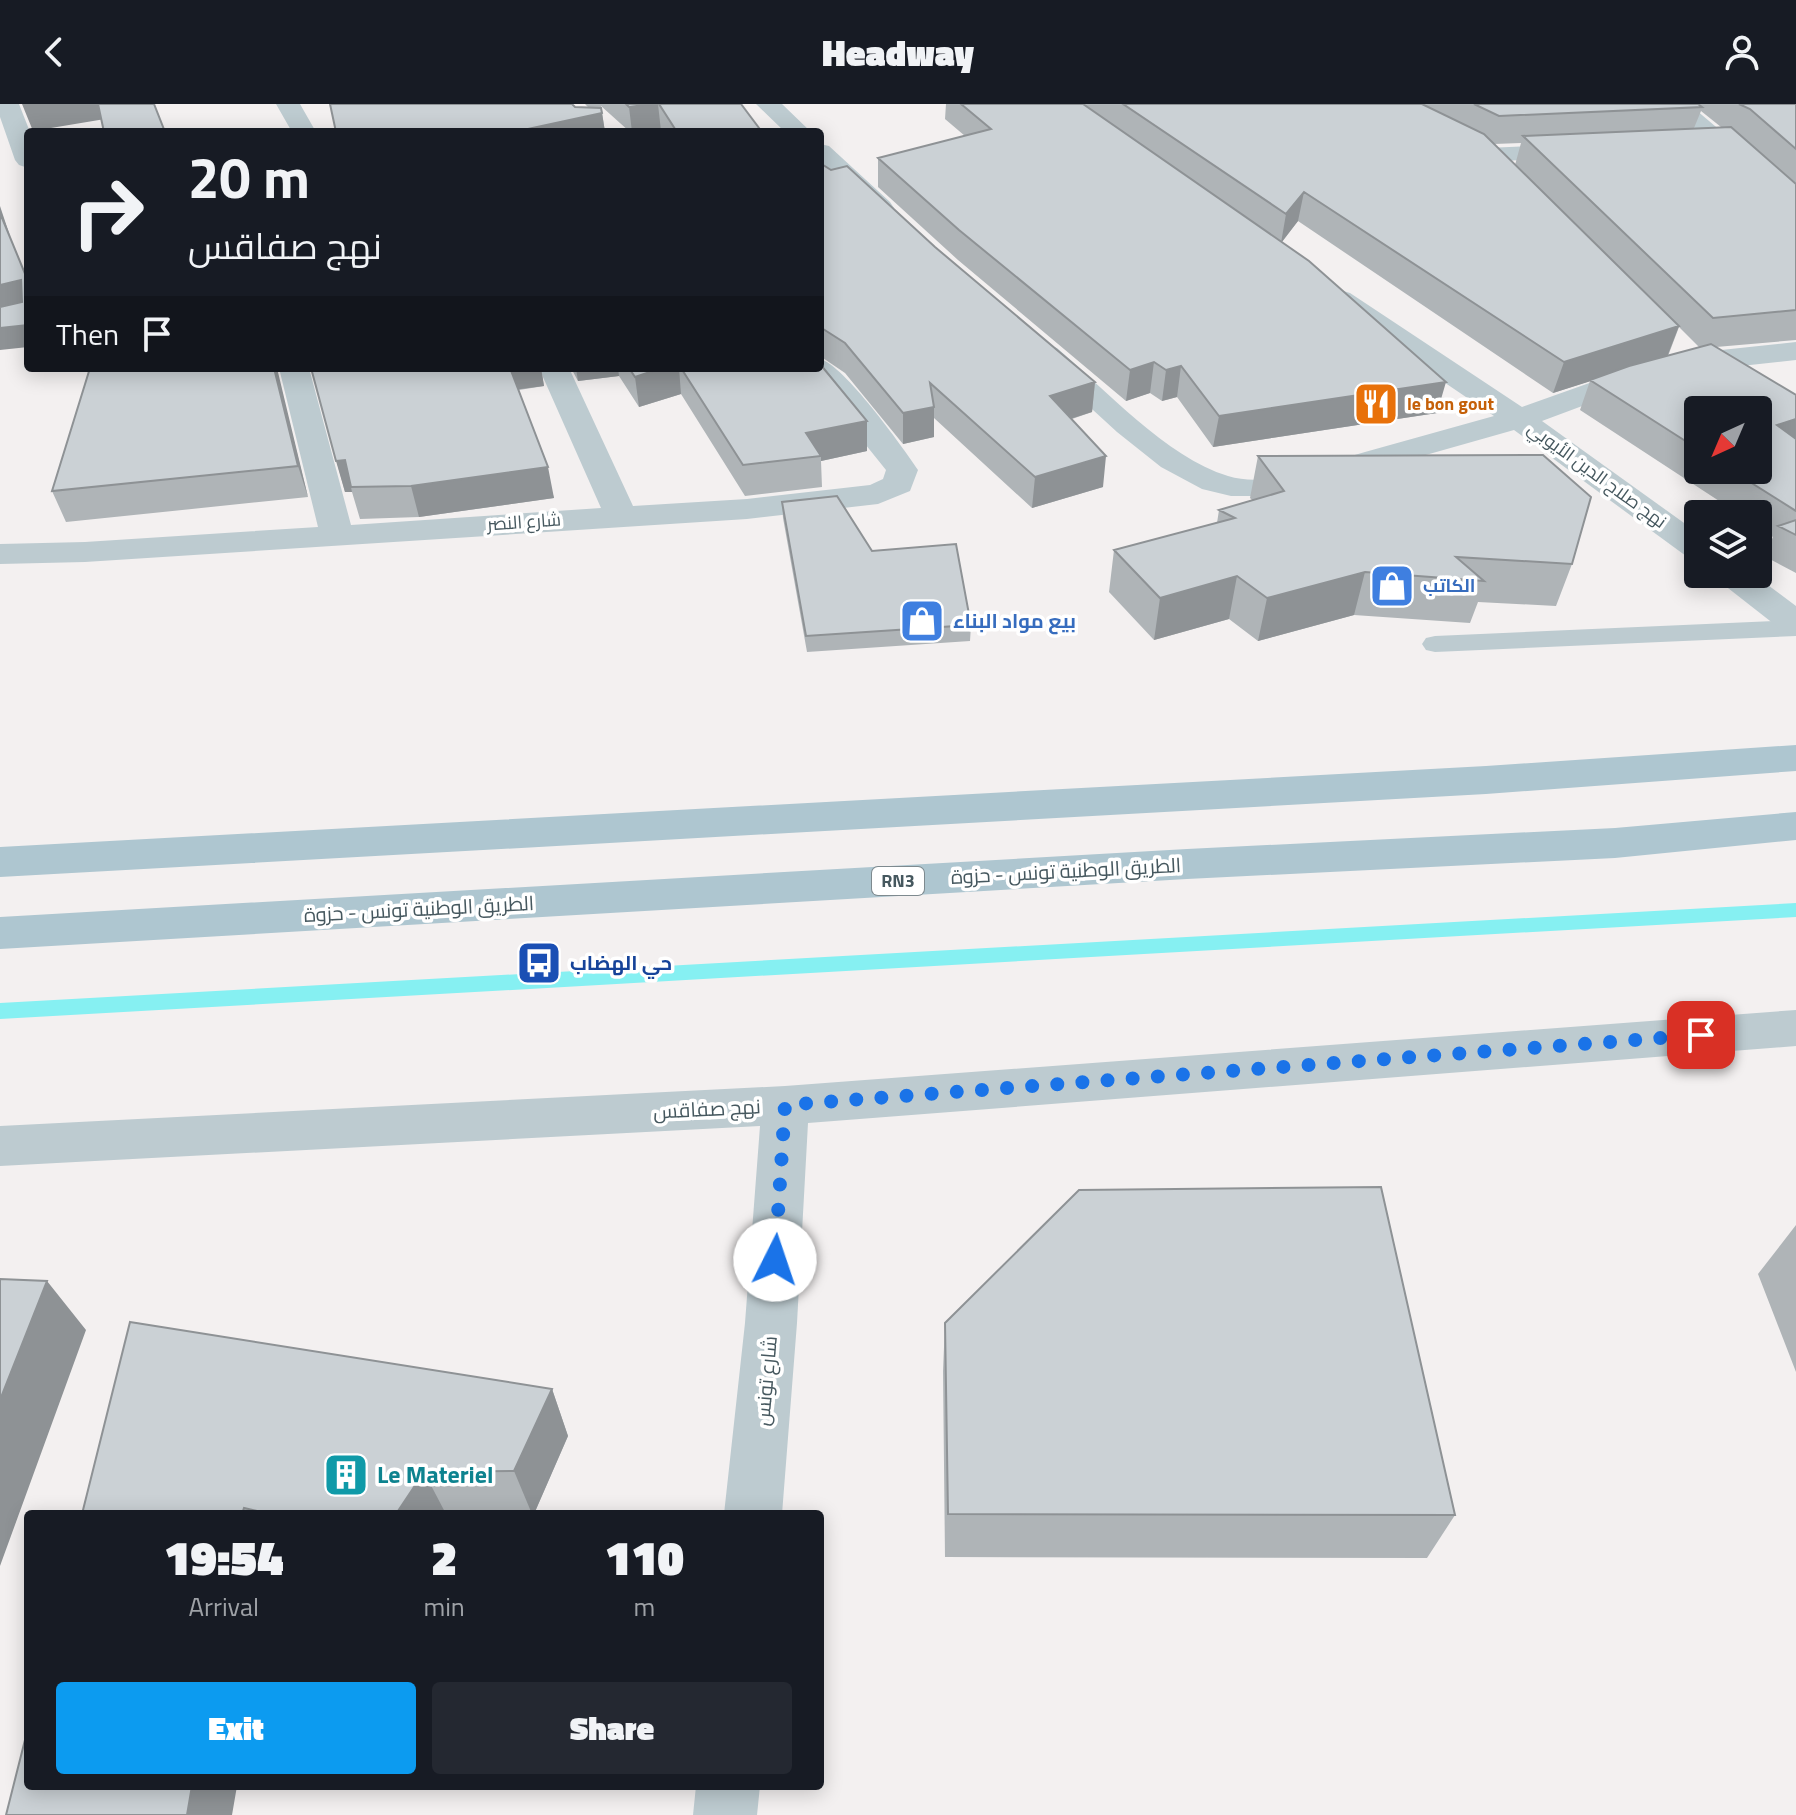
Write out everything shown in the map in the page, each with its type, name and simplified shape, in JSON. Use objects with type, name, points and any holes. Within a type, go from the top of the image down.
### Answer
[{"type":"main road","points":[[0,862],[1486,780],[1796,758]]},
{"type":"main road","name":"الطريق الوطنية تونس - حزوة","points":[[0,933],[1187,864],[1615,843],[1796,826]]},
{"type":"street","points":[[7,104],[24,149]]},
{"type":"street","points":[[288,104],[302,128]]},
{"type":"street","points":[[768,104],[795,128]]},
{"type":"street","points":[[1675,104],[1713,137],[1728,144],[1796,206]]},
{"type":"street","points":[[1462,142],[1487,155],[1509,177]]},
{"type":"street","points":[[1683,146],[1728,144]]},
{"type":"street","points":[[1487,155],[1607,150]]},
{"type":"street","points":[[824,155],[900,226]]},
{"type":"street","name":"نهج صلاح الدين الأيوبي","points":[[1323,287],[1519,419],[1684,539]]},
{"type":"street","points":[[1672,340],[1693,362]]},
{"type":"street","points":[[1031,341],[1184,470],[1215,483],[1249,490],[1281,486],[1519,419],[1606,387],[1693,362],[1796,351]]},
{"type":"street","points":[[295,372],[337,534]]},
{"type":"street","points":[[556,372],[621,516]]},
{"type":"street","name":"شارع النصر","points":[[0,554],[85,552],[747,509],[878,494],[898,484],[902,470],[855,408],[823,372]]},
{"type":"street","points":[[1748,588],[1796,626]]},
{"type":"street","name":"نهج صفاقس","points":[[0,1146],[785,1105],[1796,1028]]},
{"type":"street","name":"شارع تونس","points":[[753,1510],[771,1323],[785,1105]]},
{"type":"street","points":[[725,1815],[728,1790]]},
{"type":"lane","points":[[1435,644],[1796,626]]},
{"type":"building","points":[[98,104],[154,104],[163,128],[103,128]]},
{"type":"building","points":[[330,104],[572,104],[575,107],[601,108],[602,113],[533,128],[335,128]]},
{"type":"building","points":[[659,104],[741,104],[759,128],[674,128]]},
{"type":"building","points":[[961,104],[1083,104],[1309,261],[1446,382],[1219,416],[1181,366],[1166,370],[1154,362],[1130,370],[959,230],[878,158],[991,129]]},
{"type":"building","points":[[1123,104],[1422,104],[1484,134],[1679,326],[1564,362],[1304,192],[1286,214]]},
{"type":"building","points":[[1474,104],[1698,104],[1702,107],[1499,116]]},
{"type":"building","points":[[1739,104],[1796,104],[1796,149],[1750,109]]},
{"type":"building","points":[[1731,127],[1796,184],[1796,310],[1713,318],[1523,136]]},
{"type":"building","points":[[824,166],[831,170],[847,166],[935,247],[1095,382],[1050,396],[1106,456],[1035,477],[930,383],[934,407],[903,413],[845,343],[824,330]]},
{"type":"building","points":[[0,213],[24,271],[24,325],[0,328],[0,307],[22,302],[21,280],[0,285]]},
{"type":"building","points":[[1711,344],[1796,395],[1796,419],[1777,425],[1796,439],[1796,511],[1753,484],[1772,484],[1772,396],[1684,396],[1684,440],[1590,380]]},
{"type":"building","points":[[824,369],[867,421],[806,433],[821,456],[743,465],[684,372],[824,372]]},
{"type":"building","points":[[89,372],[275,372],[298,466],[52,491]]},
{"type":"building","points":[[312,372],[512,372],[548,467],[411,486],[351,487],[345,460],[336,461]]},
{"type":"building","points":[[632,372],[650,372],[635,377]]},
{"type":"building","points":[[1543,455],[1591,497],[1572,564],[1456,557],[1484,581],[1365,572],[1267,598],[1237,576],[1160,598],[1114,550],[1235,518],[1219,510],[1284,491],[1258,456]]},
{"type":"building","points":[[837,496],[872,551],[956,544],[971,625],[806,636],[782,502]]},
{"type":"building","points":[[1796,520],[1796,535],[1778,526]]},
{"type":"building","points":[[1381,1187],[1455,1515],[948,1514],[945,1323],[1079,1190]]},
{"type":"building","points":[[0,1279],[47,1281],[0,1400]]},
{"type":"building","points":[[130,1322],[552,1389],[514,1471],[424,1472],[399,1510],[83,1510]]},
{"type":"building","points":[[24,1744],[24,1790],[191,1790],[187,1815],[6,1815]]},
{"type":"waterway","points":[[0,1011],[1796,910]]},
{"type":"place","name":"le bon gout","points":[[1376,404]]},
{"type":"place","name":"الكاتب","points":[[1392,586]]},
{"type":"place","name":"بيع مواد البناء","points":[[922,621]]},
{"type":"place","name":"حي الهضاب","points":[[539,963]]},
{"type":"place","name":"Le Materiel","points":[[346,1475]]},
{"type":"route","points":[[775,1260],[785,1105],[1701,1035]]}]
